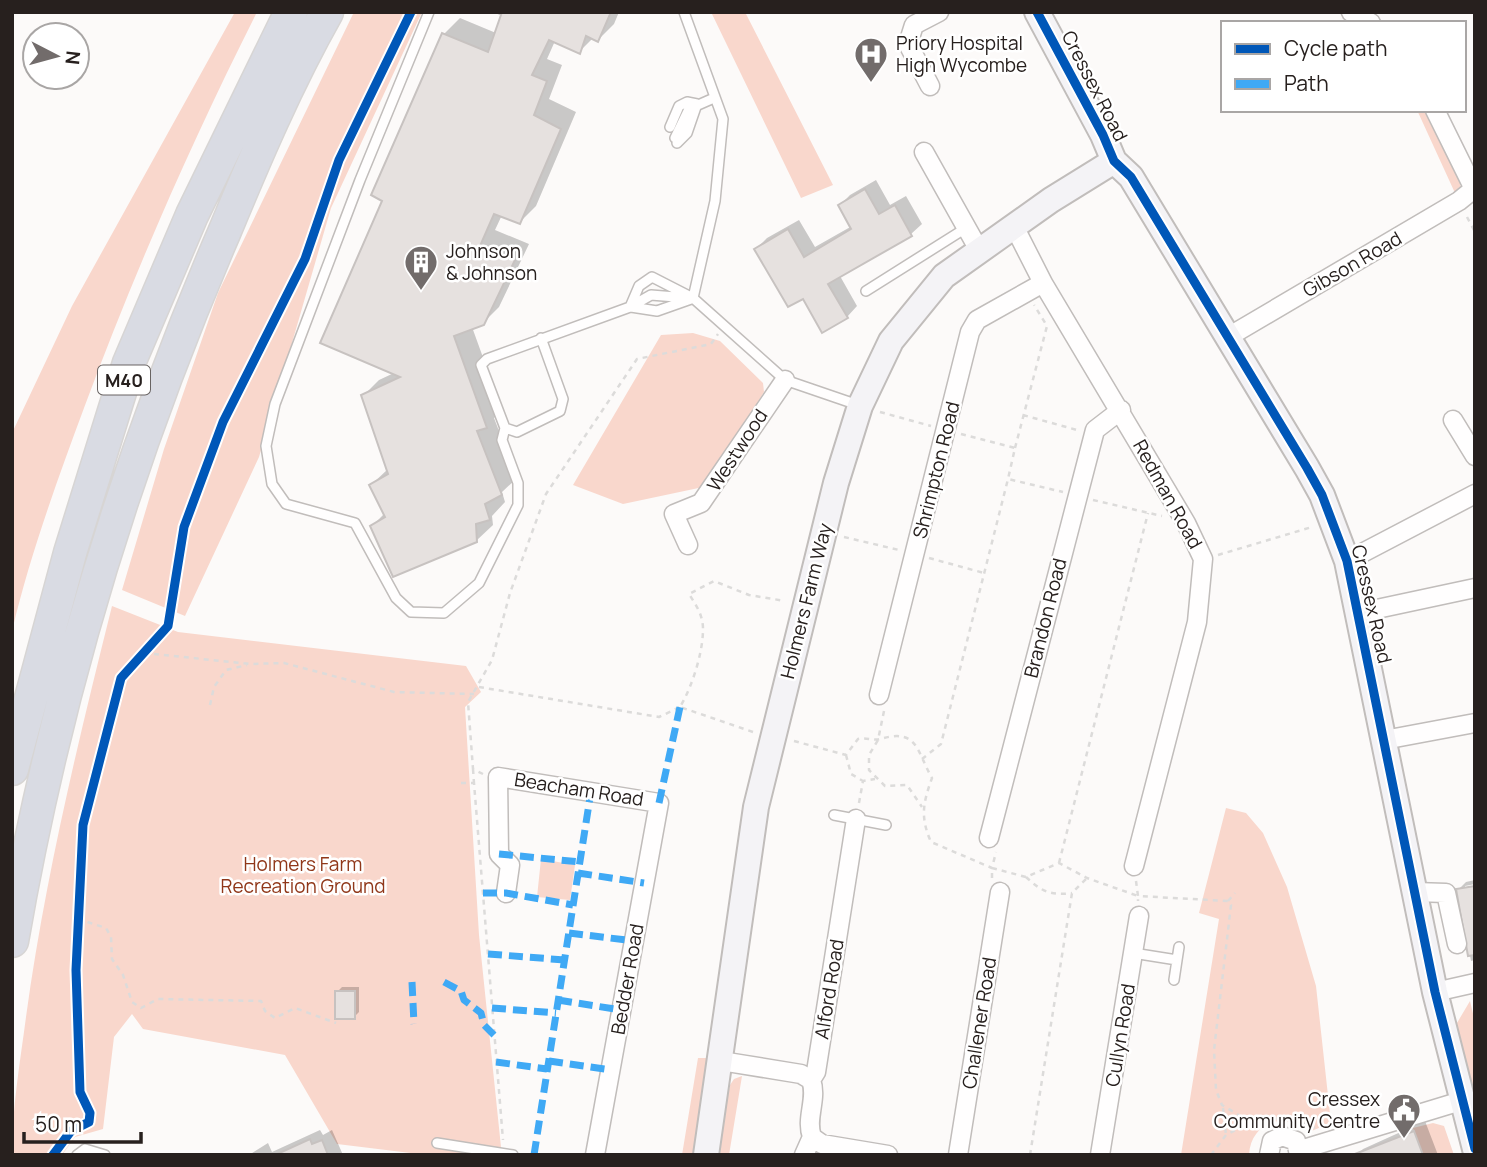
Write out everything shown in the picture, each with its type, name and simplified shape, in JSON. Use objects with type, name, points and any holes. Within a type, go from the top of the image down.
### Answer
[{"type":"highway","name":"M40","points":[[12,769],[70,552],[129,363],[192,215],[290,12]]},
{"type":"highway","name":"M40","points":[[12,941],[29,845],[68,675],[174,348],[247,178],[327,12]]},
{"type":"street","points":[[930,86],[908,44],[915,25],[939,12]]},
{"type":"street","name":"Cressex Road","points":[[1037,12],[1103,135],[1114,161],[1131,177],[1317,486],[1347,561],[1435,992],[1475,1150]]},
{"type":"street","points":[[1351,12],[1367,21]]},
{"type":"street","points":[[1436,112],[1474,189]]},
{"type":"street","points":[[924,152],[979,250]]},
{"type":"street","name":"Holmers Farm Way","points":[[706,1155],[756,807],[806,604],[860,406],[891,341],[944,276],[1051,200],[1114,161]]},
{"type":"street","name":"Gibson Road","points":[[1228,337],[1459,201],[1474,189]]},
{"type":"street","name":"Redman Road","points":[[1015,228],[1043,283],[1186,523],[1203,559],[1197,622],[1134,866]]},
{"type":"street","name":"Shrimpton Road","points":[[879,695],[970,332],[977,320],[1043,283]]},
{"type":"street","name":"Westwood","points":[[688,545],[674,514],[701,503],[785,380]]},
{"type":"street","points":[[1094,434],[1121,410]]},
{"type":"street","points":[[1452,420],[1475,456]]},
{"type":"street","name":"Brandon Road","points":[[989,838],[1094,434]]},
{"type":"street","points":[[1347,561],[1475,494]]},
{"type":"street","points":[[1358,613],[1475,588]]},
{"type":"street","points":[[1384,740],[1475,723]]},
{"type":"street","name":"Beacham Road","points":[[506,892],[510,865],[499,854],[482,776],[659,803]]},
{"type":"street","name":"Bedder Road","points":[[595,1155],[659,803]]},
{"type":"street","name":"Alford Road","points":[[804,1155],[811,1137],[808,1127],[814,1090],[811,1080],[816,1072],[856,820]]},
{"type":"street","name":"Challener Road","points":[[958,1155],[1000,892]]},
{"type":"street","points":[[1415,892],[1446,893],[1457,944]]},
{"type":"street","name":"Cullyn Road","points":[[1100,1155],[1139,916]]},
{"type":"street","points":[[1435,992],[1475,983]]},
{"type":"street","points":[[720,1061],[800,1074],[811,1080]]},
{"type":"street","points":[[1269,1155],[1272,1141],[1282,1136],[1292,1138],[1299,1153],[1323,1143],[1461,1101]]},
{"type":"street","points":[[811,1137],[822,1143],[888,1155]]},
{"type":"lane","points":[[429,12],[360,180],[275,404],[266,446],[272,484],[286,504],[355,523],[396,598],[411,612],[444,613],[479,583],[518,505],[518,483],[502,440],[505,428],[481,365],[487,359],[630,307],[651,295],[693,298]]},
{"type":"lane","points":[[684,12],[723,119],[715,201],[693,298]]},
{"type":"lane","points":[[670,127],[679,106],[687,102],[697,104],[714,98]]},
{"type":"lane","points":[[676,141],[687,134],[697,104]]},
{"type":"lane","points":[[866,291],[966,228]]},
{"type":"lane","points":[[630,307],[639,286],[652,277],[693,298],[785,380],[860,406]]},
{"type":"lane","points":[[630,307],[657,311],[693,298]]},
{"type":"lane","points":[[505,428],[517,432],[560,411],[563,399],[541,338]]},
{"type":"lane","points":[[834,815],[886,825]]},
{"type":"lane","points":[[1174,980],[1179,947]]},
{"type":"lane","points":[[1133,953],[1177,960]]},
{"type":"lane","points":[[437,1143],[513,1155]]},
{"type":"lane","points":[[77,1155],[85,1149],[105,1155]]},
{"type":"path","points":[[922,760],[941,744],[1047,326],[1026,292]]},
{"type":"path","points":[[499,1153],[503,1141],[482,776],[468,702],[479,687],[498,642],[510,593],[546,494],[637,359],[711,344],[723,326]]},
{"type":"path","points":[[860,406],[1014,448]]},
{"type":"path","points":[[1023,415],[1094,434]]},
{"type":"path","points":[[1008,479],[1186,523]]},
{"type":"path","points":[[1059,863],[1149,513]]},
{"type":"path","points":[[1203,559],[1322,525]]},
{"type":"path","points":[[479,687],[659,717],[680,707],[688,693],[703,629],[700,611],[689,594],[714,581],[749,595],[806,604]]},
{"type":"path","points":[[144,653],[251,664],[284,663],[394,692],[474,694]]},
{"type":"path","points":[[210,705],[214,687],[226,670],[251,664]]},
{"type":"path","points":[[878,740],[885,704],[879,695]]},
{"type":"path","points":[[680,707],[753,732]]},
{"type":"path","points":[[875,779],[868,762],[871,747],[890,734],[905,736],[917,745],[932,778],[922,807],[922,823],[931,842],[992,868],[1026,877],[1041,891],[1055,895],[1072,893]]},
{"type":"path","points":[[784,739],[846,755]]},
{"type":"path","points":[[878,740],[858,739],[846,755],[847,768],[863,780],[875,779],[892,788],[907,785],[922,807]]},
{"type":"path","points":[[461,783],[482,776]]},
{"type":"path","points":[[856,820],[863,780]]},
{"type":"path","points":[[1026,877],[1059,863]]},
{"type":"path","points":[[1059,863],[1087,878],[1138,895],[1228,901]]},
{"type":"path","points":[[992,868],[992,883],[1000,892]]},
{"type":"path","points":[[1030,1155],[1072,893],[1087,878]]},
{"type":"path","points":[[1228,901],[1235,893]]},
{"type":"path","points":[[1138,895],[1139,916]]},
{"type":"path","points":[[1226,1135],[1222,1105],[1213,1076],[1231,905],[1228,901]]},
{"type":"path","points":[[78,919],[106,928],[111,937],[113,959],[123,975],[132,1002],[141,1008],[158,999],[261,1001],[265,1011],[275,1018],[295,1008],[336,1023]]},
{"type":"path","points":[[1222,1105],[1231,1113],[1253,1121]]},
{"type":"path","points":[[1211,1155],[1226,1135],[1253,1121],[1282,1117],[1298,1119],[1319,1130],[1323,1143]]},
{"type":"green space","points":[[235,12],[257,12],[187,158],[123,307],[54,491],[12,631],[12,433],[72,306]]},
{"type":"green space","points":[[354,12],[422,12],[331,208],[259,457],[185,616],[122,590],[164,449],[218,293]]},
{"type":"green space","points":[[711,12],[745,12],[833,185],[801,198]]},
{"type":"green space","points":[[1418,112],[1428,112],[1459,177],[1461,190],[1455,193]]},
{"type":"green space","points":[[693,333],[720,341],[763,383],[764,392],[708,486],[623,504],[573,485],[661,335]]},
{"type":"green space","name":"Holmers Farm Recreation Ground","points":[[112,606],[178,632],[466,666],[481,692],[465,707],[479,935],[501,1147],[497,1155],[427,1155],[337,1144],[285,1055],[143,1029],[132,1014],[114,1037],[103,1129],[75,1137],[62,1155],[12,1155],[17,1086],[43,913],[75,759]]},
{"type":"green space","points":[[1226,808],[1246,813],[1263,833],[1287,887],[1316,986],[1331,1123],[1309,1132],[1290,1122],[1271,1123],[1256,1134],[1249,1155],[1181,1155],[1219,919],[1199,913]]},
{"type":"green space","points":[[541,859],[575,865],[570,900],[537,897]]},
{"type":"green space","points":[[1470,1001],[1475,1022],[1475,1108],[1454,1028]]},
{"type":"green space","points":[[698,1058],[707,1058],[706,1072],[710,1073],[697,1155],[682,1155]]},
{"type":"green space","points":[[742,1076],[729,1155],[716,1155],[730,1085],[734,1079]]},
{"type":"green space","points":[[1433,1123],[1444,1126],[1454,1155],[1423,1155],[1413,1128]]},
{"type":"building","name":"Johnson & Johnson","points":[[502,12],[611,12],[598,42],[586,36],[580,54],[549,40],[532,75],[547,81],[534,115],[561,129],[520,224],[494,214],[480,246],[515,260],[484,325],[454,336],[487,428],[477,431],[502,495],[485,504],[490,520],[476,524],[477,542],[393,577],[370,526],[385,517],[369,485],[388,474],[361,395],[400,377],[320,343],[382,201],[371,195],[442,33],[488,52]]},
{"type":"building","points":[[865,189],[879,214],[895,205],[912,236],[828,284],[848,318],[822,333],[803,299],[788,307],[754,249],[788,229],[804,257],[851,229],[838,205]]},
{"type":"building","points":[[1475,886],[1475,955],[1468,956],[1456,889]]},
{"type":"building","points":[[335,991],[355,991],[355,1019],[335,1019]]},
{"type":"building","name":"Cressex Community Centre","points":[[1414,1131],[1423,1155],[1355,1154]]},
{"type":"building","points":[[310,1139],[312,1144],[322,1140],[328,1155],[275,1155]]},
{"type":"marked path","points":[[659,803],[680,707]]},
{"type":"marked path","points":[[534,1155],[591,791]]},
{"type":"marked path","points":[[499,854],[580,862]]},
{"type":"marked path","points":[[578,873],[644,883]]},
{"type":"marked path","points":[[483,893],[506,893],[573,905]]},
{"type":"marked path","points":[[569,933],[634,941]]},
{"type":"marked path","points":[[488,954],[565,960]]},
{"type":"marked path","points":[[412,982],[414,1024]]},
{"type":"marked path","points":[[444,982],[461,991],[464,1000],[481,1013],[484,1025],[494,1035]]},
{"type":"marked path","points":[[558,1000],[621,1010]]},
{"type":"marked path","points":[[492,1008],[556,1013]]},
{"type":"marked path","points":[[549,1061],[611,1070]]},
{"type":"marked path","points":[[496,1062],[547,1069]]},
{"type":"cycle path","points":[[53,1155],[71,1131],[89,1122],[90,1113],[80,1092],[76,970],[83,825],[121,678],[168,626],[184,527],[223,422],[305,259],[339,160],[411,12]]},
{"type":"cycle path","points":[[1037,12],[1103,135],[1114,161],[1131,177],[1322,495],[1347,561],[1435,992],[1475,1149]]},
{"type":"place","name":"Priory Hospital High Wycombe","points":[[871,84]]},
{"type":"place","name":"Johnson & Johnson","points":[[421,292]]},
{"type":"place","name":"Cressex Community Centre","points":[[1404,1140]]}]
